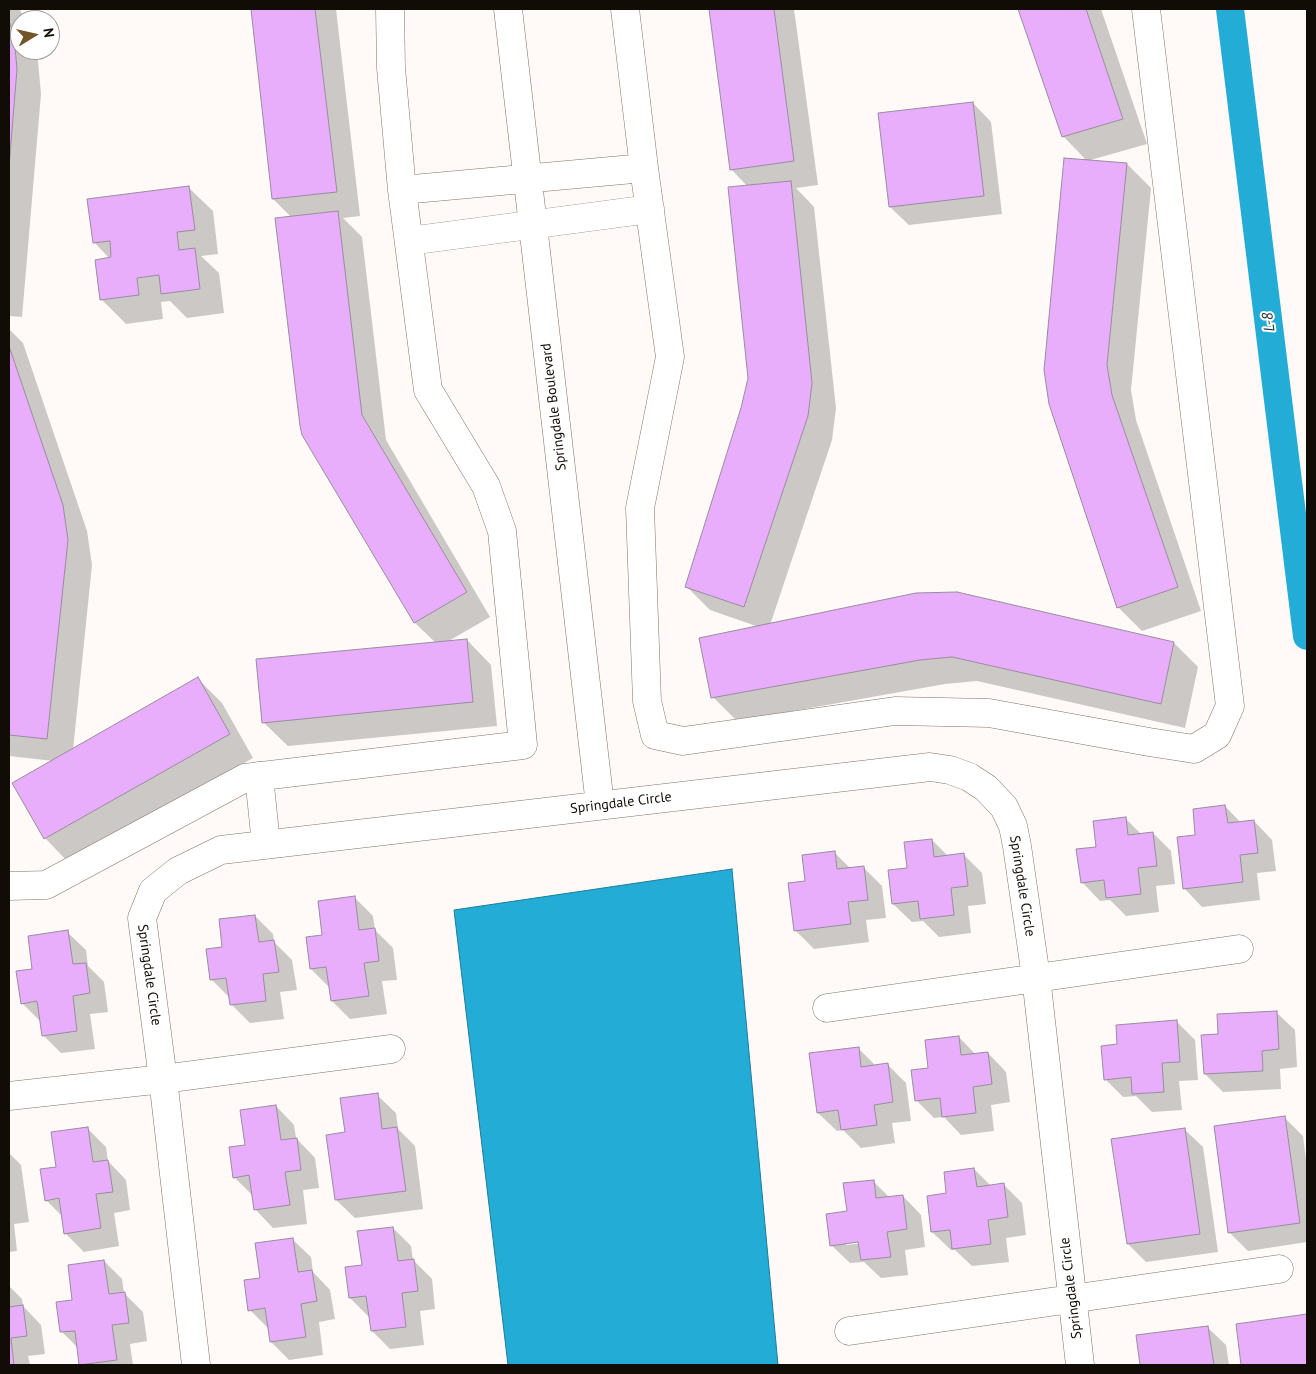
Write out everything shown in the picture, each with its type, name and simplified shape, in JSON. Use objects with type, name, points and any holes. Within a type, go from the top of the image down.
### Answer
[{"type":"street","points":[[9,886],[46,885],[246,778],[523,744],[502,531],[486,486],[428,390],[402,190],[391,68],[390,9]]},
{"type":"street","name":"Springdale Boulevard","points":[[508,9],[600,805]]},
{"type":"street","points":[[626,9],[644,168],[670,357],[640,508],[647,700],[655,735],[683,741],[895,711],[989,713],[1194,749],[1217,735],[1230,706],[1146,9]]},
{"type":"street","points":[[402,190],[644,168]]},
{"type":"street","points":[[409,240],[534,226],[650,209]]},
{"type":"street","name":"Springdale Circle","points":[[196,1365],[163,1079],[142,918],[153,891],[178,871],[221,850],[930,767],[950,770],[969,777],[986,788],[1004,808],[1013,826],[1036,977],[1080,1365]]},
{"type":"street","points":[[259,776],[266,844]]},
{"type":"street","points":[[827,1008],[1239,948]]},
{"type":"street","points":[[9,1096],[163,1079],[391,1049]]},
{"type":"street","points":[[849,1331],[1279,1269]]},
{"type":"water","points":[[732,869],[778,1365],[508,1365],[454,910]]},
{"type":"building","points":[[251,9],[315,9],[337,192],[272,199]]},
{"type":"building","points":[[709,9],[774,9],[794,161],[730,170]]},
{"type":"building","points":[[1018,9],[1086,9],[1123,119],[1062,137]]},
{"type":"building","points":[[9,21],[10,60],[16,60],[17,69],[9,167]]},
{"type":"building","points":[[973,102],[984,196],[889,207],[878,113]]},
{"type":"building","points":[[1064,158],[1127,163],[1107,365],[1112,395],[1178,587],[1117,608],[1049,404],[1044,370]]},
{"type":"building","points":[[791,181],[812,383],[808,416],[744,607],[685,587],[741,408],[748,378],[728,187]]},
{"type":"building","points":[[189,186],[195,230],[177,232],[179,250],[195,248],[200,289],[161,294],[159,275],[137,278],[139,295],[100,300],[95,260],[111,257],[110,241],[93,243],[87,199]]},
{"type":"building","points":[[338,211],[362,415],[467,592],[414,623],[302,435],[300,426],[275,218]]},
{"type":"building","points":[[9,346],[63,505],[68,540],[47,739],[9,735]]},
{"type":"building","points":[[957,592],[1174,642],[1161,704],[952,657],[920,660],[711,698],[699,638],[916,593]]},
{"type":"building","points":[[467,639],[473,702],[262,723],[256,659]]},
{"type":"building","points":[[198,677],[230,734],[44,839],[12,783]]},
{"type":"building","points":[[1225,805],[1228,823],[1254,820],[1258,853],[1240,855],[1243,882],[1183,889],[1177,837],[1195,835],[1193,809]]},
{"type":"building","points":[[1126,817],[1128,835],[1153,832],[1157,866],[1138,868],[1141,894],[1106,898],[1104,880],[1081,883],[1076,849],[1096,847],[1093,821]]},
{"type":"building","points":[[932,839],[934,857],[964,853],[968,886],[951,888],[954,915],[920,919],[918,901],[892,904],[888,870],[907,868],[904,842]]},
{"type":"building","points":[[835,851],[837,869],[864,866],[868,900],[848,902],[851,924],[794,931],[788,883],[805,881],[802,855]]},
{"type":"building","points":[[355,896],[359,930],[375,928],[379,961],[364,963],[369,996],[331,1001],[326,967],[310,969],[306,937],[322,935],[318,901]]},
{"type":"building","points":[[255,915],[259,942],[274,940],[279,972],[263,974],[266,1001],[230,1005],[226,978],[210,980],[206,949],[222,947],[219,919]]},
{"type":"building","points":[[68,930],[73,964],[86,963],[90,993],[73,996],[77,1031],[42,1036],[37,1001],[21,1004],[16,971],[32,969],[28,936]]},
{"type":"building","points":[[1277,1011],[1279,1049],[1262,1051],[1263,1071],[1204,1074],[1201,1035],[1218,1034],[1217,1014]]},
{"type":"building","points":[[1177,1020],[1180,1062],[1162,1063],[1164,1092],[1132,1094],[1131,1077],[1104,1080],[1101,1046],[1117,1044],[1116,1025]]},
{"type":"building","points":[[959,1036],[961,1055],[988,1052],[992,1084],[973,1087],[976,1113],[942,1117],[940,1098],[915,1101],[911,1070],[928,1068],[925,1040]]},
{"type":"building","points":[[859,1047],[861,1067],[888,1063],[893,1102],[874,1105],[877,1125],[841,1130],[838,1110],[817,1113],[809,1053]]},
{"type":"building","points":[[378,1093],[382,1129],[397,1127],[406,1191],[335,1200],[326,1135],[345,1132],[340,1098]]},
{"type":"building","points":[[276,1105],[281,1140],[297,1138],[301,1170],[285,1172],[290,1205],[254,1210],[249,1175],[233,1178],[229,1147],[245,1145],[240,1110]]},
{"type":"building","points":[[1285,1116],[1300,1223],[1228,1233],[1214,1126]]},
{"type":"building","points":[[88,1127],[93,1162],[108,1160],[113,1192],[96,1194],[101,1228],[64,1234],[59,1198],[45,1201],[40,1169],[56,1167],[51,1132]]},
{"type":"building","points":[[1185,1128],[1200,1234],[1127,1244],[1111,1139]]},
{"type":"building","points":[[974,1168],[977,1187],[1004,1183],[1008,1217],[988,1220],[991,1244],[952,1249],[950,1230],[931,1232],[927,1196],[946,1193],[944,1172]]},
{"type":"building","points":[[874,1180],[876,1198],[903,1195],[907,1229],[887,1232],[891,1257],[861,1260],[858,1242],[830,1246],[826,1214],[847,1211],[843,1183]]},
{"type":"building","points":[[393,1227],[398,1261],[414,1259],[418,1291],[402,1293],[406,1327],[371,1331],[366,1296],[349,1298],[345,1267],[362,1265],[357,1231]]},
{"type":"building","points":[[293,1238],[298,1272],[312,1270],[317,1301],[301,1304],[306,1337],[270,1342],[265,1308],[248,1311],[244,1280],[260,1278],[255,1243]]},
{"type":"building","points":[[104,1260],[109,1294],[125,1292],[129,1323],[112,1325],[117,1360],[79,1365],[75,1331],[60,1332],[56,1302],[72,1300],[68,1265]]},
{"type":"building","points":[[23,1305],[27,1336],[11,1338],[14,1365],[9,1365],[9,1307]]},
{"type":"building","points":[[1307,1314],[1307,1365],[1241,1365],[1236,1324]]},
{"type":"building","points":[[1208,1326],[1214,1365],[1140,1365],[1136,1335]]},
{"type":"waterway","name":"L-8","points":[[1230,9],[1307,636]]}]
